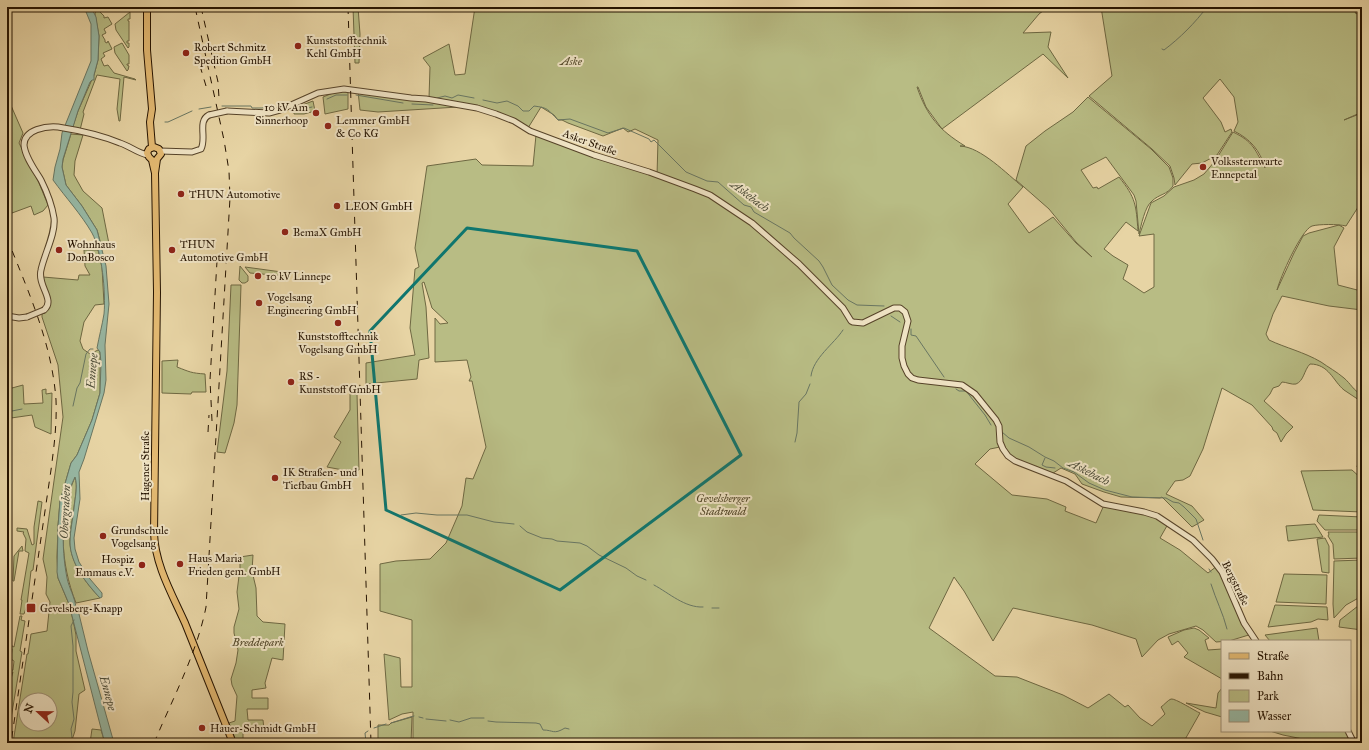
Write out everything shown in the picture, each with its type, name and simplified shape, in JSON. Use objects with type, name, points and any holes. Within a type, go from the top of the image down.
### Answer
[{"type":"main road","name":"Hagener Straße","points":[[146,7],[150,93],[152,109],[155,115],[154,173],[157,292],[154,533],[156,552],[162,572],[185,624],[233,743]]},
{"type":"street","name":"Asker Straße","points":[[154,153],[196,151],[201,149],[204,140],[202,125],[204,119],[209,115],[227,111],[269,112],[280,110],[318,93],[344,89],[426,99],[477,108],[514,121],[530,131],[594,155],[650,172],[710,195],[752,223],[799,264],[843,308],[853,322],[863,323],[894,308],[900,308],[905,312],[908,321],[902,346],[904,366],[912,378],[918,380]]},
{"type":"street","points":[[7,316],[21,318],[27,317],[44,310],[47,307],[48,300],[41,283],[40,273],[53,229],[54,216],[46,192],[26,152],[24,143],[27,137],[34,131],[44,127],[62,128],[120,142],[140,154],[154,153]]},
{"type":"street","name":"Bergstraße","points":[[918,380],[962,385],[975,394],[996,420],[1000,442],[1003,449],[1008,456],[1015,461],[1066,481],[1103,504],[1157,516],[1193,540],[1212,559],[1222,572],[1244,623],[1255,640]]},
{"type":"street","points":[[1348,732],[1354,743]]},
{"type":"highlighted area","points":[[467,228],[637,251],[741,455],[560,590],[386,510],[370,331]]},
{"type":"green space","points":[[353,7],[358,7],[360,34],[359,63],[355,63]]},
{"type":"green space","name":"Gevelsberger Stadtwald","points":[[475,7],[1048,7],[1039,14],[1023,33],[1051,32],[1048,47],[1068,78],[1043,54],[942,129],[965,146],[960,146],[976,151],[985,156],[1023,187],[1008,204],[1029,233],[1053,217],[1076,243],[1092,257],[1076,242],[1049,209],[1016,180],[1026,146],[1073,112],[1088,97],[1151,149],[1169,167],[1173,178],[1173,186],[1166,193],[1151,203],[1164,196],[1174,187],[1194,180],[1204,174],[1215,161],[1233,132],[1250,143],[1265,168],[1257,150],[1250,141],[1234,131],[1238,122],[1234,97],[1220,79],[1203,98],[1221,122],[1225,132],[1231,129],[1232,132],[1217,155],[1202,163],[1192,164],[1175,185],[1170,166],[1152,149],[1089,96],[1112,76],[1101,7],[1353,7],[1356,14],[1362,9],[1362,112],[1344,120],[1362,113],[1362,201],[1346,226],[1339,225],[1344,228],[1334,247],[1338,285],[1361,291],[1362,288],[1362,310],[1329,306],[1282,296],[1273,314],[1266,334],[1269,340],[1315,359],[1338,374],[1362,395],[1362,402],[1344,390],[1322,367],[1310,364],[1299,383],[1294,384],[1282,382],[1279,386],[1273,388],[1264,401],[1293,427],[1281,442],[1277,433],[1252,405],[1222,388],[1203,449],[1190,476],[1183,480],[1175,481],[1166,494],[1192,506],[1204,520],[1192,527],[1162,497],[1121,497],[1104,492],[1082,484],[1075,474],[1061,468],[1050,475],[1016,460],[1000,447],[990,449],[975,464],[1012,495],[1047,499],[1066,507],[1065,511],[1096,523],[1104,505],[1156,517],[1168,524],[1160,538],[1180,550],[1208,573],[1217,566],[1252,634],[1232,640],[1221,640],[1221,642],[1216,642],[1203,630],[1196,626],[1169,634],[1158,640],[1142,657],[1136,639],[1092,625],[1013,608],[993,641],[964,591],[954,577],[929,628],[995,676],[1017,677],[1063,695],[1088,708],[1109,694],[1125,707],[1128,705],[1140,718],[1152,726],[1165,714],[1161,707],[1171,699],[1177,700],[1200,713],[1183,743],[1123,743],[1122,741],[1122,743],[413,743],[413,712],[402,714],[389,720],[384,654],[400,658],[401,687],[412,687],[412,620],[380,611],[380,564],[396,561],[430,559],[446,543],[462,506],[466,478],[473,479],[486,447],[472,381],[469,381],[471,377],[467,360],[435,362],[435,318],[440,324],[448,323],[432,308],[424,282],[422,283],[426,307],[429,358],[419,360],[417,379],[366,384],[366,363],[415,355],[410,328],[415,269],[419,267],[415,248],[427,166],[476,159],[482,165],[533,166],[536,135],[657,176],[658,140],[635,129],[628,132],[623,128],[603,136],[562,120],[558,120],[554,115],[541,107],[528,128],[505,116],[429,98],[430,67],[423,58],[449,44],[455,75],[465,74]],"holes":[[[917,87],[926,107],[942,128],[925,106]],[[1106,157],[1134,195],[1136,201],[1139,234],[1147,207],[1151,203],[1139,236],[1154,234],[1154,287],[1144,293],[1123,279],[1128,265],[1104,249],[1126,222],[1138,231],[1136,208],[1132,196],[1119,177],[1098,189],[1097,187],[1093,188],[1081,170]],[[1319,225],[1339,225],[1303,236],[1277,290],[1292,255],[1307,229],[1312,226]]]},
{"type":"green space","points":[[96,8],[104,16],[104,18],[108,17],[112,24],[104,29],[106,33],[102,35],[105,42],[107,43],[108,41],[112,49],[103,53],[105,56],[101,59],[104,66],[108,65],[114,73],[136,80],[124,77],[119,121],[117,109],[120,79],[97,75],[83,112],[84,114],[80,130],[74,128],[73,126],[94,75],[98,60],[99,36],[95,14]]},
{"type":"green space","points":[[130,12],[130,19],[128,19],[128,48],[116,30],[115,24]]},
{"type":"green space","points":[[122,43],[129,55],[129,64],[127,65],[129,66],[127,71],[115,53],[114,47]]},
{"type":"green space","points":[[7,88],[9,101],[23,133],[19,143],[48,205],[43,211],[34,215],[31,206],[12,213],[7,208]]},
{"type":"green space","points":[[338,91],[348,92],[348,109],[325,114],[323,97]]},
{"type":"green space","points":[[358,91],[459,105],[458,107],[378,112],[360,110]]},
{"type":"green space","points":[[313,101],[315,111],[304,114],[294,114],[294,108]]},
{"type":"green space","points":[[71,134],[83,135],[75,161],[74,175],[83,191],[102,208],[110,249],[102,248],[97,230],[82,206],[66,185],[62,167]]},
{"type":"green space","points":[[84,250],[98,250],[102,267],[104,304],[95,305],[84,322],[80,341],[83,349],[90,354],[98,350],[100,352],[100,393],[92,420],[77,455],[71,463],[60,501],[57,557],[58,578],[69,604],[73,620],[76,635],[76,651],[85,690],[79,694],[75,731],[71,743],[13,743],[18,711],[18,732],[58,732],[58,692],[21,692],[31,634],[47,631],[50,602],[46,594],[47,577],[43,559],[63,417],[58,365],[42,317],[42,314],[47,310],[50,301],[43,277],[78,280],[79,275],[90,275],[85,266]]},
{"type":"green space","points":[[240,266],[248,276],[248,281],[245,283],[242,283],[239,280]]},
{"type":"green space","points":[[245,267],[289,273],[288,280],[284,276],[250,273]]},
{"type":"green space","points":[[231,285],[241,285],[237,405],[234,423],[225,453],[217,452],[227,371]]},
{"type":"green space","points":[[178,360],[177,367],[191,372],[205,374],[206,392],[192,392],[191,394],[162,393],[162,361]]},
{"type":"green space","points":[[23,385],[24,404],[43,403],[42,390],[46,389],[46,394],[52,393],[51,434],[35,427],[32,415],[11,418],[9,432],[7,432],[7,388]]},
{"type":"green space","points":[[350,394],[357,394],[359,470],[343,470],[327,467],[341,442],[334,437],[350,410]]},
{"type":"green space","points":[[1362,426],[1362,471],[1357,467],[1360,455],[1360,427]]},
{"type":"green space","points":[[1352,470],[1362,479],[1362,512],[1313,510],[1301,471]]},
{"type":"green space","points":[[75,477],[76,492],[70,535],[71,552],[80,573],[100,598],[76,603],[67,572],[63,540],[66,508]]},
{"type":"green space","points":[[38,501],[42,502],[33,570],[31,571],[27,605],[24,614],[20,614],[29,553],[25,551],[26,539],[23,533],[24,532],[17,531],[17,528],[27,529],[32,545],[34,544],[34,527]]},
{"type":"green space","points":[[1319,515],[1362,517],[1362,530],[1325,530],[1317,521]]},
{"type":"green space","points":[[1315,524],[1323,537],[1288,541],[1286,526]]},
{"type":"green space","points":[[1328,532],[1362,532],[1362,558],[1334,559],[1333,544],[1328,536]]},
{"type":"green space","points":[[1325,538],[1329,546],[1329,573],[1322,572],[1317,539]]},
{"type":"green space","points":[[22,546],[23,551],[19,551],[13,581],[14,556]]},
{"type":"green space","name":"Breddepark","points":[[253,555],[252,571],[256,588],[257,616],[263,622],[285,624],[283,660],[272,658],[265,683],[266,688],[252,690],[252,698],[268,698],[268,709],[247,709],[248,720],[263,720],[264,729],[243,730],[243,739],[236,742],[229,723],[235,721],[237,696],[231,679],[238,650],[234,627],[239,609],[237,592],[240,557]]},
{"type":"green space","points":[[1362,560],[1362,596],[1346,605],[1334,618],[1334,561]]},
{"type":"green space","points":[[1284,574],[1327,575],[1326,604],[1276,602]]},
{"type":"green space","points":[[1275,605],[1327,607],[1328,620],[1318,619],[1311,622],[1268,627]]},
{"type":"green space","points":[[1362,605],[1362,630],[1339,627],[1340,620],[1358,606]]},
{"type":"green space","points":[[20,616],[22,616],[21,620],[25,621],[20,651],[22,652],[7,743],[7,689],[13,672],[7,674],[7,672],[13,670],[14,661],[11,659],[12,649],[7,645],[7,643],[14,647]]},
{"type":"green space","points":[[1194,628],[1199,630],[1209,638],[1205,640],[1208,650],[1221,649],[1221,678],[1184,657],[1188,653],[1178,641],[1172,645],[1168,637],[1184,630]]},
{"type":"green space","points":[[1317,628],[1319,640],[1269,640],[1265,635]]},
{"type":"green space","points":[[1221,689],[1221,717],[1205,712],[1186,703],[1216,708],[1218,693]]},
{"type":"green space","points":[[412,717],[411,743],[378,743],[378,725],[389,725],[391,723]]},
{"type":"green space","points":[[92,729],[101,730],[105,743],[90,743]]},
{"type":"green space","points":[[1273,732],[1346,732],[1350,743],[1323,743]]},
{"type":"water","name":"Obergraben","points":[[84,7],[91,7],[96,17],[99,36],[98,60],[94,80],[90,82],[78,111],[63,159],[62,167],[66,185],[82,206],[97,230],[106,266],[109,304],[105,345],[106,380],[104,393],[79,472],[80,499],[74,538],[75,549],[79,562],[90,579],[102,593],[102,597],[100,598],[84,579],[76,565],[71,550],[70,533],[74,512],[76,488],[75,477],[67,500],[63,540],[68,582],[76,608],[78,610],[114,743],[105,743],[104,740],[69,604],[57,572],[60,501],[71,463],[77,455],[92,420],[100,393],[101,363],[100,352],[97,348],[104,314],[104,284],[101,261],[92,233],[53,180],[62,133],[91,61],[91,24]]},
{"type":"waterway","points":[[1162,49],[1164,50],[1181,35],[1207,7]]},
{"type":"waterway","name":"Askebach","points":[[327,99],[336,95],[347,95]]},
{"type":"waterway","name":"Askebach","points":[[356,95],[403,103]]},
{"type":"waterway","name":"Askebach","points":[[437,98],[445,96],[452,98],[458,95],[474,98]]},
{"type":"waterway","name":"Askebach","points":[[483,100],[497,103],[507,101],[518,106],[523,111],[529,111],[534,106],[543,107],[550,111],[558,120],[570,119],[608,133],[624,128],[649,139],[651,142],[654,140],[686,172],[707,181],[718,182],[744,205],[751,207],[754,212],[790,233],[819,261],[832,285],[848,300],[857,305],[884,306]]},
{"type":"waterway","name":"Askebach","points":[[412,104],[433,105]]},
{"type":"waterway","name":"Askebach","points":[[222,106],[251,106],[252,108],[270,106]]},
{"type":"waterway","name":"Askebach","points":[[199,109],[211,107]]},
{"type":"waterway","name":"Askebach","points":[[295,111],[312,107]]},
{"type":"waterway","name":"Askebach","points":[[165,122],[192,111]]},
{"type":"waterway","name":"Askebach","points":[[891,316],[900,322]]},
{"type":"waterway","name":"Askebach","points":[[911,329],[911,335],[916,336],[944,377]]},
{"type":"waterway","points":[[811,376],[820,357],[843,330]]},
{"type":"waterway","name":"Ennepe","points":[[73,406],[77,388],[80,383],[86,354],[90,349],[93,349]]},
{"type":"waterway","points":[[795,442],[799,402],[806,394],[810,384]]},
{"type":"waterway","name":"Askebach","points":[[956,389],[959,391],[966,391],[991,425]]},
{"type":"waterway","points":[[7,412],[22,409]]},
{"type":"waterway","name":"Askebach","points":[[1002,432],[1009,438],[1029,447],[1054,461],[1063,468],[1074,472],[1089,483],[1105,490],[1132,497],[1166,498],[1173,502],[1179,503],[1196,519],[1203,540]]},
{"type":"waterway","points":[[1045,458],[1042,465],[1055,468]]},
{"type":"waterway","points":[[401,515],[416,513],[467,515],[494,522],[514,524]]},
{"type":"waterway","points":[[520,526],[527,532],[542,538],[580,543],[646,580]]},
{"type":"waterway","name":"Askebach","points":[[1211,584],[1227,629]]},
{"type":"waterway","points":[[654,585],[684,603],[696,607],[703,607]]},
{"type":"waterway","points":[[712,608],[719,608]]},
{"type":"waterway","points":[[68,743],[72,738],[71,729],[74,719],[72,702],[73,646],[71,626],[74,620]]},
{"type":"waterway","points":[[391,723],[414,716]]},
{"type":"waterway","points":[[419,717],[423,718]]},
{"type":"waterway","points":[[450,720],[459,722],[471,718],[484,718]]},
{"type":"waterway","points":[[426,719],[446,721]]},
{"type":"waterway","points":[[488,721],[536,723],[540,724],[543,730],[554,732],[565,728],[569,729]]},
{"type":"waterway","points":[[374,728],[386,724]]},
{"type":"waterway","points":[[366,743],[365,733],[368,731]]},
{"type":"railway","points":[[154,743],[197,642],[206,607],[230,198],[229,171],[224,140],[195,7]]},
{"type":"railway","points":[[201,7],[218,82],[219,98]]},
{"type":"railway","points":[[348,7],[371,743]]},
{"type":"railway","points":[[200,66],[206,86]]},
{"type":"railway","points":[[7,238],[38,318],[50,358],[56,400],[55,435],[51,470],[11,743]]},
{"type":"railway","points":[[212,421],[210,380],[217,261]]},
{"type":"railway","points":[[208,432],[209,415]]},
{"type":"place","name":"Kunststofftechnik Kehl GmbH","points":[[298,46]]},
{"type":"place","name":"Robert Schmitz Spedition GmbH","points":[[186,53]]},
{"type":"place","name":"10 kV Am Sinnerhoop","points":[[316,113]]},
{"type":"place","name":"Lemmer GmbH & Co KG","points":[[328,126]]},
{"type":"place","name":"Volkssternwarte Ennepetal","points":[[1203,167]]},
{"type":"place","name":"THUN Automotive","points":[[181,194]]},
{"type":"place","name":"LEON GmbH","points":[[337,206]]},
{"type":"place","name":"BemaX GmbH","points":[[285,232]]},
{"type":"place","name":"Wohnhaus DonBosco","points":[[59,250]]},
{"type":"place","name":"THUN Automotive GmbH","points":[[172,250]]},
{"type":"place","name":"10 kV Linnepe","points":[[258,276]]},
{"type":"place","name":"Vogelsang Engineering GmbH","points":[[259,303]]},
{"type":"place","name":"Kunststofftechnik Vogelsang GmbH","points":[[338,323]]},
{"type":"place","name":"RS - Kunststoff GmbH","points":[[291,382]]},
{"type":"place","name":"IK Straßen- und Tiefbau GmbH","points":[[275,478]]},
{"type":"place","name":"Grundschule Vogelsang","points":[[103,536]]},
{"type":"place","name":"Haus Maria Frieden gem. GmbH","points":[[180,564]]},
{"type":"place","name":"Hospiz Emmaus e.V.","points":[[142,565]]},
{"type":"place","name":"Gevelsberg-Knapp","points":[[31,608]]},
{"type":"place","name":"Hauer-Schmidt GmbH","points":[[202,728]]},
{"type":"park label","name":"Aske","points":[[571,61]]}]
